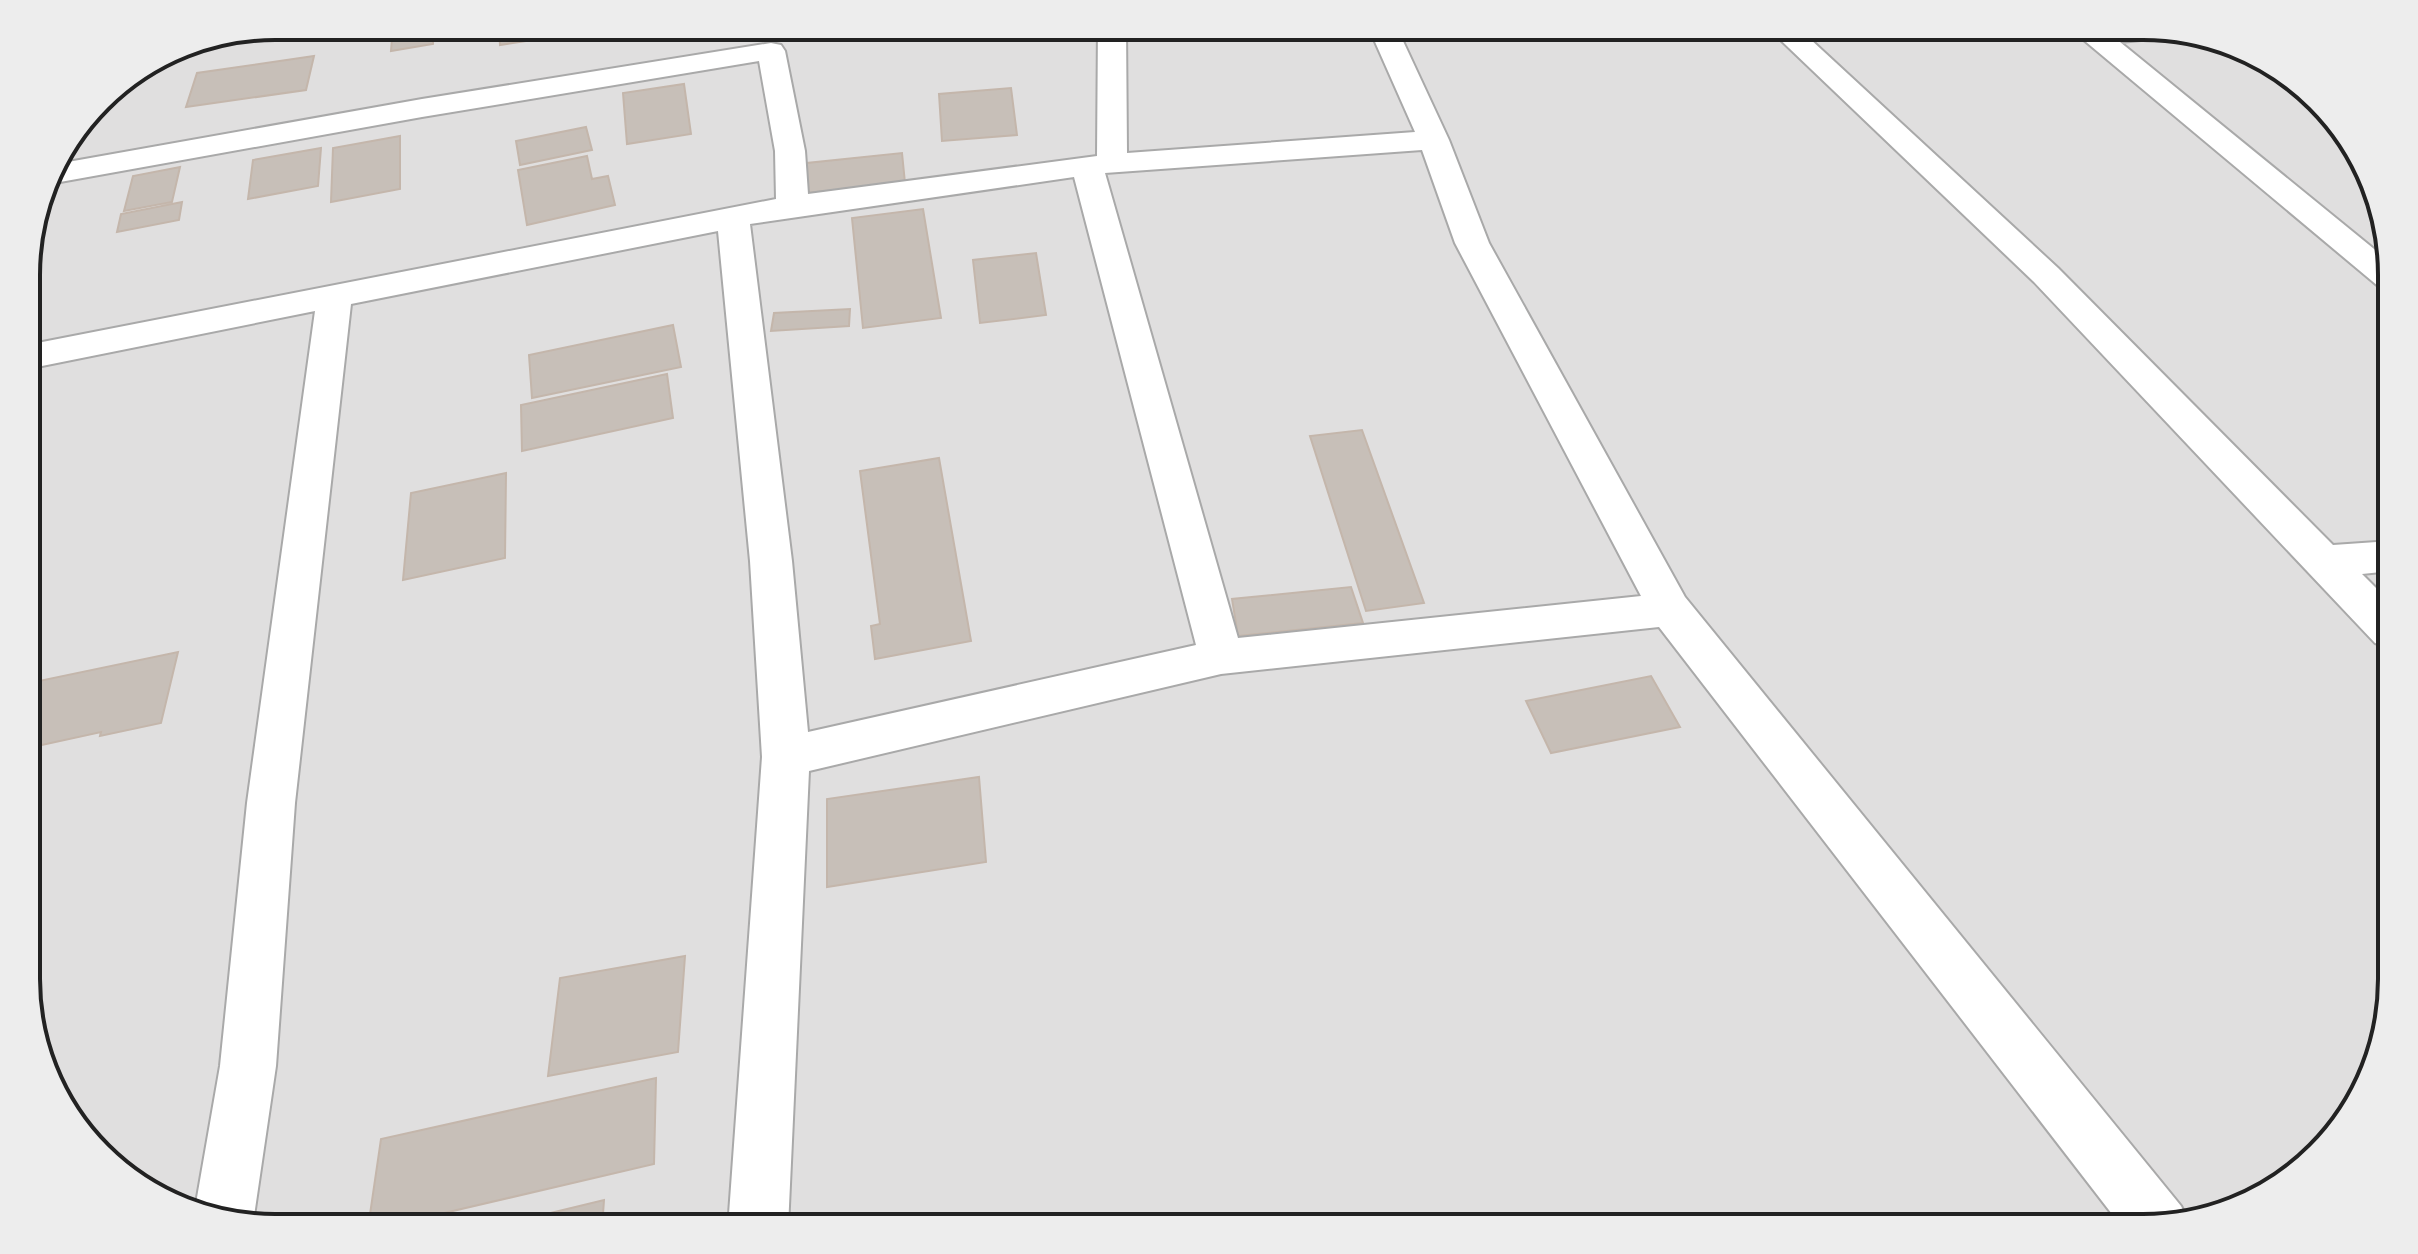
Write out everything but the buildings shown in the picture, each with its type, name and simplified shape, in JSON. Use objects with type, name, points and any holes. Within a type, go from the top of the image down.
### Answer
[{"type":"street","points":[[1389,40],[1434,140],[1472,243],[1670,609],[2149,1213]]},
{"type":"street","points":[[1795,40],[2046,275],[2378,617]]},
{"type":"street","points":[[2099,40],[2378,268]]},
{"type":"street","points":[[1111,41],[1099,165],[1221,657]]},
{"type":"street","points":[[64,172],[422,108],[771,51],[790,151],[792,206]]},
{"type":"street","points":[[41,354],[792,206],[1099,165],[1434,140]]},
{"type":"street","points":[[733,219],[771,561],[786,757],[759,1214]]},
{"type":"street","points":[[2352,245],[2376,242]]},
{"type":"street","points":[[225,1208],[248,1066],[271,803],[334,298]]},
{"type":"street","points":[[2324,561],[2378,557]]},
{"type":"street","points":[[786,757],[1221,657],[1670,609]]},
{"type":"shaded area","points":[[2143,40],[2189,45],[2219,52],[2247,64],[2298,98],[2347,157],[2370,214],[2376,244],[2378,979],[2370,1040],[2354,1083],[2320,1134],[2274,1174],[2219,1202],[2159,1213],[275,1214],[229,1209],[199,1202],[171,1190],[132,1165],[109,1145],[71,1097],[48,1040],[42,1010],[41,259],[52,199],[71,157],[98,120],[120,98],[171,64],[199,52],[259,41]]}]
